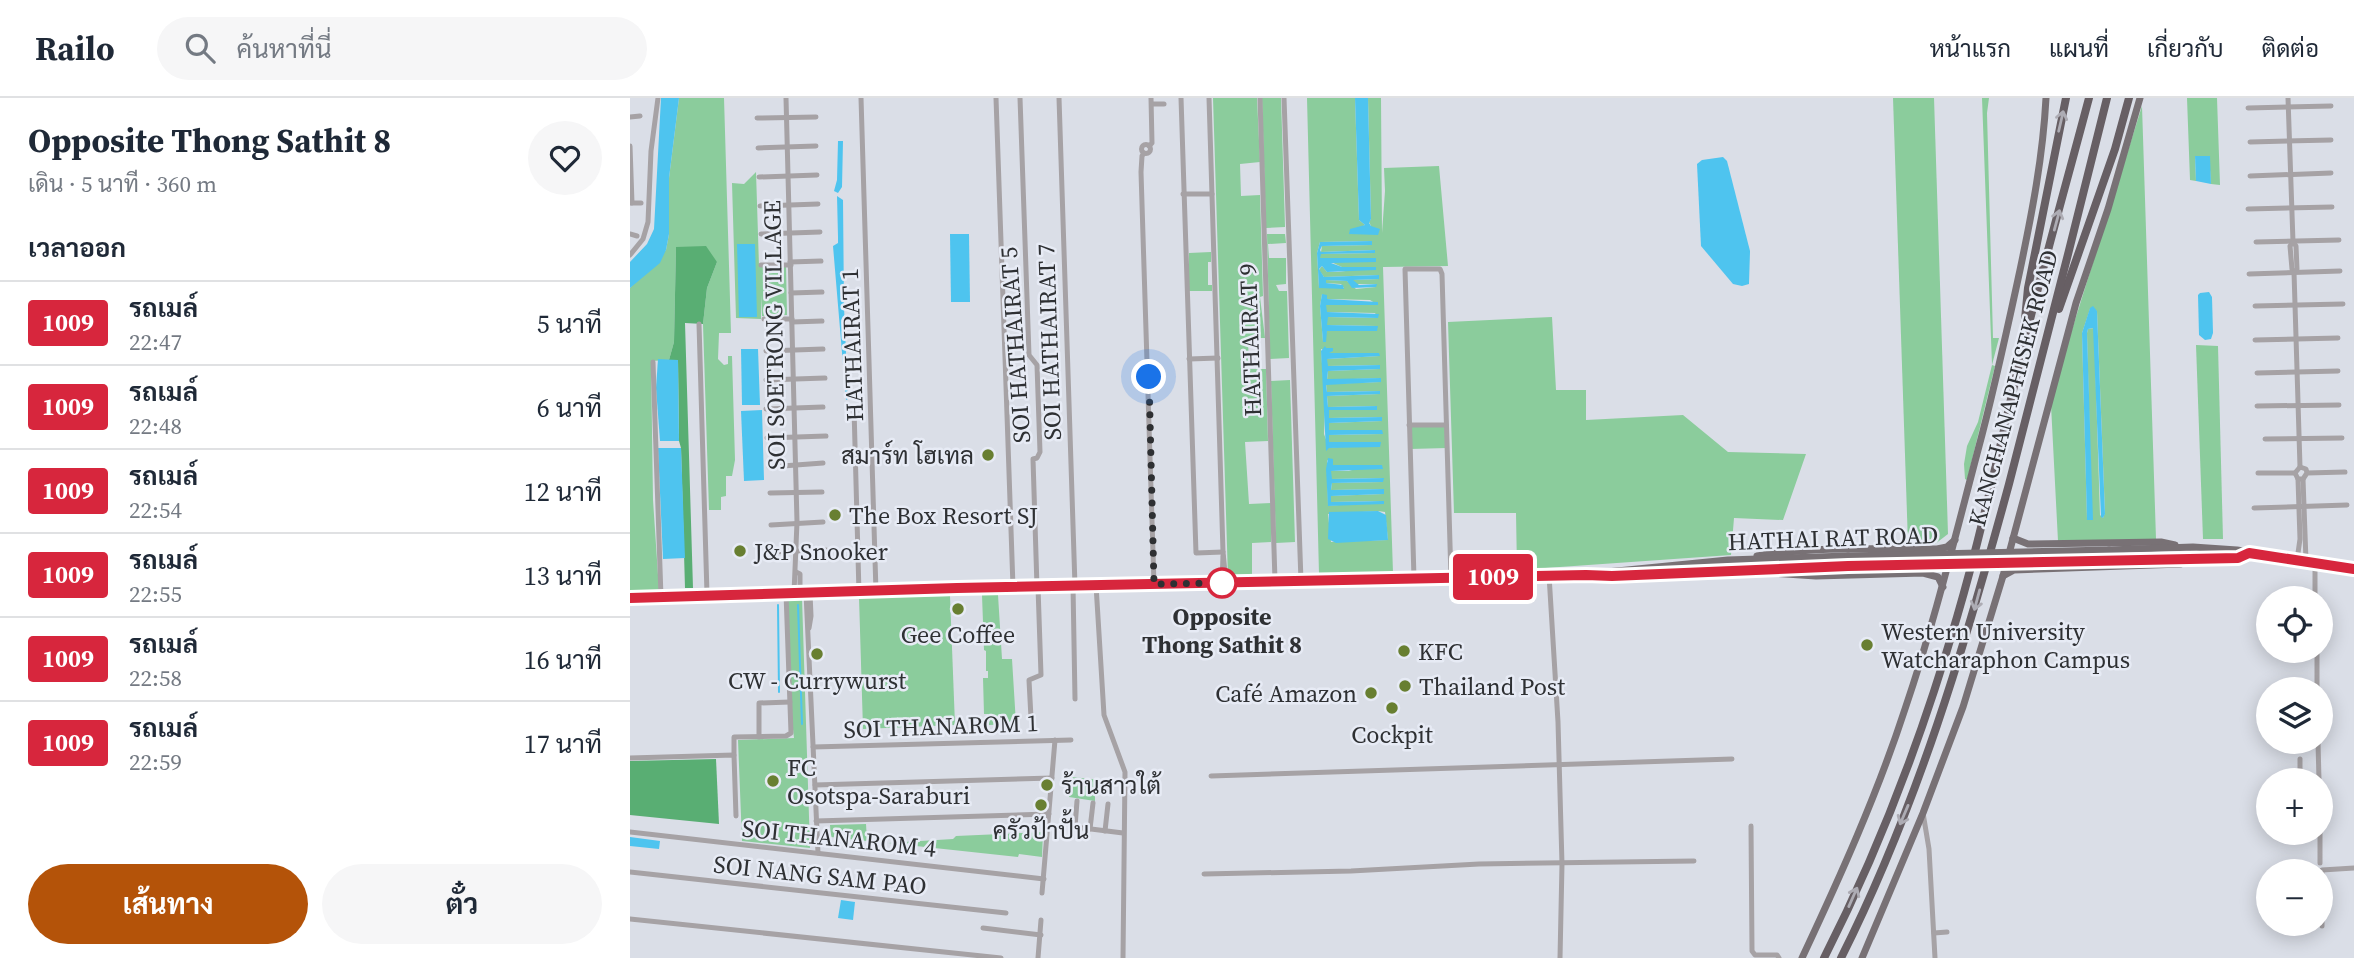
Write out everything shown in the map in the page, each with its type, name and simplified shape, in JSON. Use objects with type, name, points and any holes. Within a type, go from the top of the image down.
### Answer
[{"type":"highway","points":[[2021,357],[2028,288],[2066,98]]},
{"type":"highway","name":"KANCHANAPHISEK ROAD","points":[[1824,958],[1873,852],[1932,694],[1957,617],[2089,98]]},
{"type":"highway","name":"KANCHANAPHISEK ROAD","points":[[1841,958],[1908,807],[1947,699],[1971,622],[2046,345],[2107,98]]},
{"type":"highway","points":[[2046,345],[2115,149],[2129,98]]},
{"type":"main road","points":[[1802,958],[1835,887],[1905,711],[1943,587],[1991,402],[2022,260],[2041,157],[2046,98]]},
{"type":"main road","points":[[1862,958],[1923,813],[1963,707],[2003,576],[2076,303],[2108,209],[2140,98]]},
{"type":"main road","points":[[2013,538],[2037,545],[2161,542],[2193,547]]},
{"type":"main road","points":[[1728,560],[1775,552],[1937,549],[1947,547],[1955,540]]},
{"type":"main road","points":[[2037,545],[2031,554],[2037,569]]},
{"type":"main road","name":"HATHAI RAT ROAD","points":[[1586,575],[1612,570],[1728,560],[2193,547],[2354,569]]},
{"type":"main road","name":"HATHAI RAT ROAD","points":[[630,598],[1096,585],[1612,576],[1848,566],[2238,558],[2249,553]]},
{"type":"main road","points":[[2003,576],[2014,570],[2181,564],[2191,557]]},
{"type":"main road","points":[[1728,571],[1816,576],[1923,573],[1938,578],[1943,587]]},
{"type":"street","points":[[631,252],[643,239],[648,222],[651,151],[658,98]]},
{"type":"street","name":"SOI SOETRONG VILLAGE","points":[[786,98],[797,522],[794,574],[799,593]]},
{"type":"street","name":"HATHAIRAT 1","points":[[861,98],[876,592]]},
{"type":"street","points":[[996,98],[1013,587]]},
{"type":"street","name":"SOI HATHAIRAT 5","points":[[1020,98],[1028,355],[1037,365],[1040,452],[1037,458],[1033,459],[1041,675],[1029,680],[1031,718]]},
{"type":"street","name":"SOI HATHAIRAT 7","points":[[1059,98],[1075,699]]},
{"type":"street","points":[[1181,98],[1196,553],[1223,554]]},
{"type":"street","points":[[1209,98],[1224,583]]},
{"type":"street","name":"HATHAIRAT 9","points":[[1260,98],[1275,581]]},
{"type":"street","points":[[1284,98],[1301,581]]},
{"type":"street","points":[[2288,98],[2292,241],[2296,246],[2297,269],[2294,272],[2302,560]]},
{"type":"street","points":[[1154,584],[1141,172],[1144,153],[1150,152],[1149,146],[1152,143],[1152,101],[1164,104]]},
{"type":"street","points":[[2248,108],[2331,106]]},
{"type":"street","points":[[630,117],[640,116]]},
{"type":"street","points":[[757,118],[816,117]]},
{"type":"street","points":[[2249,142],[2331,140]]},
{"type":"street","points":[[630,146],[631,203],[641,202]]},
{"type":"street","points":[[758,148],[816,146]]},
{"type":"street","points":[[2250,176],[2331,173]]},
{"type":"street","points":[[759,177],[817,175]]},
{"type":"street","points":[[1183,194],[1212,194]]},
{"type":"street","points":[[760,206],[818,204]]},
{"type":"street","points":[[2248,209],[2333,207]]},
{"type":"street","points":[[761,234],[820,232]]},
{"type":"street","points":[[630,234],[637,236]]},
{"type":"street","points":[[2256,242],[2339,240]]},
{"type":"street","points":[[761,265],[821,261]]},
{"type":"street","points":[[1414,578],[1405,269],[1440,269],[1441,274],[1451,578]]},
{"type":"street","points":[[2249,274],[2340,271]]},
{"type":"street","points":[[791,293],[822,292]]},
{"type":"street","points":[[2255,306],[2343,304]]},
{"type":"street","points":[[764,319],[822,321]]},
{"type":"street","points":[[699,324],[707,594]]},
{"type":"street","points":[[2255,340],[2338,338]]},
{"type":"street","points":[[766,351],[823,349]]},
{"type":"street","points":[[1189,359],[1218,358]]},
{"type":"street","points":[[653,362],[662,597]]},
{"type":"street","points":[[2257,373],[2338,371]]},
{"type":"street","points":[[766,380],[825,378]]},
{"type":"street","points":[[2257,406],[2339,405]]},
{"type":"street","points":[[766,409],[823,407]]},
{"type":"street","points":[[853,408],[859,593]]},
{"type":"street","points":[[1409,425],[1446,425]]},
{"type":"street","points":[[767,438],[827,436]]},
{"type":"street","points":[[2265,439],[2342,438]]},
{"type":"street","points":[[769,467],[824,463]]},
{"type":"street","points":[[2300,467],[2304,468],[2307,474]]},
{"type":"street","points":[[2258,473],[2298,477],[2345,472]]},
{"type":"street","points":[[770,493],[822,492]]},
{"type":"street","points":[[2254,508],[2347,505]]},
{"type":"street","points":[[771,525],[823,522]]},
{"type":"street","points":[[769,552],[825,550]]},
{"type":"street","points":[[2315,562],[2315,586]]},
{"type":"street","points":[[1549,575],[1562,864],[1560,958]]},
{"type":"street","points":[[1096,585],[1104,715],[1125,772],[1123,958]]},
{"type":"street","points":[[799,593],[808,631],[818,853]]},
{"type":"street","points":[[736,816],[734,737],[786,736],[791,733],[790,702],[799,593]]},
{"type":"street","points":[[759,737],[759,703],[790,702]]},
{"type":"street","points":[[1042,893],[1055,740]]},
{"type":"street","name":"SOI THANAROM 1","points":[[813,747],[1071,740]]},
{"type":"street","points":[[630,758],[734,755]]},
{"type":"street","points":[[1211,776],[1732,759]]},
{"type":"street","points":[[2300,759],[2300,768]]},
{"type":"street","points":[[815,785],[1052,778]]},
{"type":"street","points":[[1077,801],[1074,827],[1124,833]]},
{"type":"street","points":[[1090,829],[1093,803]]},
{"type":"street","points":[[1105,831],[1108,804]]},
{"type":"street","points":[[1923,813],[1929,849],[1935,958]]},
{"type":"street","points":[[816,821],[1049,814]]},
{"type":"street","points":[[1751,825],[1752,951],[1755,955],[1777,955],[1779,958]]},
{"type":"street","name":"SOI THANAROM 4","points":[[630,832],[1044,879]]},
{"type":"street","points":[[1204,874],[1351,871],[1479,864],[1694,860]]},
{"type":"street","points":[[2333,869],[2354,868]]},
{"type":"street","name":"SOI NANG SAM PAO","points":[[630,872],[1006,913]]},
{"type":"street","points":[[630,919],[1001,958]]},
{"type":"street","points":[[1038,958],[1041,920]]},
{"type":"street","points":[[983,928],[1041,935]]},
{"type":"street","points":[[1934,933],[1947,932]]},
{"type":"green space","points":[[679,98],[724,98],[731,333],[719,333],[718,359],[724,365],[728,364],[728,356],[732,356],[735,460],[732,476],[726,476],[726,496],[721,497],[721,510],[709,510],[703,324],[707,288],[717,262],[676,247],[674,342],[669,360],[651,361],[653,500],[659,590],[630,591],[630,288],[666,250],[669,234],[669,178]]},
{"type":"green space","points":[[1213,98],[1257,98],[1260,162],[1240,164],[1241,196],[1260,195],[1263,296],[1260,297],[1265,338],[1248,338],[1249,369],[1266,369],[1268,441],[1245,442],[1249,504],[1271,503],[1271,542],[1252,543],[1252,577],[1228,578]]},
{"type":"green space","points":[[1262,98],[1281,98],[1285,227],[1266,228]]},
{"type":"green space","points":[[1307,98],[1355,98],[1359,220],[1365,225],[1361,227],[1371,226],[1368,98],[1381,98],[1382,233],[1384,168],[1439,166],[1448,266],[1383,267],[1393,573],[1319,574]],"holes":[[[1372,241],[1372,245],[1322,246],[1321,252],[1374,250],[1374,253],[1320,254],[1320,258],[1376,258],[1376,262],[1331,262],[1342,267],[1376,267],[1327,272],[1322,266],[1319,270],[1324,277],[1378,275],[1379,279],[1352,280],[1356,284],[1376,284],[1376,287],[1356,289],[1347,281],[1326,280],[1326,283],[1341,284],[1344,288],[1319,288],[1317,253],[1320,242]],[[1322,294],[1327,299],[1370,300],[1378,305],[1326,304],[1326,312],[1375,313],[1378,318],[1327,317],[1327,325],[1377,326],[1327,331],[1323,341],[1320,306]],[[1321,349],[1330,351],[1327,353],[1378,353],[1379,356],[1327,359],[1327,366],[1379,365],[1379,369],[1328,371],[1327,380],[1380,378],[1381,382],[1326,384],[1327,392],[1380,391],[1379,394],[1327,396],[1328,407],[1376,406],[1377,409],[1329,410],[1329,418],[1382,417],[1382,421],[1328,423],[1329,430],[1382,430],[1382,434],[1329,435],[1329,442],[1381,442],[1329,448],[1324,434]],[[1327,460],[1333,465],[1352,471],[1331,471],[1331,479],[1383,478],[1383,482],[1332,483],[1331,490],[1384,489],[1383,494],[1330,496],[1331,502],[1383,501],[1328,506]],[[1385,512],[1388,540],[1331,542],[1328,514]]]},
{"type":"green space","points":[[1893,98],[1934,98],[1948,534],[1935,544],[1908,544]]},
{"type":"green space","points":[[1982,98],[1989,98],[1987,113],[1993,338],[1999,338],[1992,365]]},
{"type":"green space","points":[[2187,98],[2217,98],[2220,185],[2211,184],[2209,156],[2195,156],[2196,181],[2190,180]]},
{"type":"green space","points":[[2142,106],[2156,539],[2058,541],[2051,405]],"holes":[[[2090,309],[2097,311],[2105,513],[2103,518],[2100,515],[2094,328],[2088,329],[2087,333],[2092,520],[2087,519],[2082,333]]]},
{"type":"green space","points":[[756,172],[759,266],[786,266],[787,315],[762,316],[761,295],[761,319],[736,318],[732,183],[744,184]]},
{"type":"green space","points":[[1267,234],[1285,234],[1286,243],[1268,244],[1269,258],[1286,258],[1286,284],[1276,285],[1279,291],[1287,291],[1289,358],[1270,359]]},
{"type":"green space","points":[[706,246],[717,262],[707,288],[703,324],[685,323],[693,588],[685,588],[678,361],[669,360],[674,342],[676,247]]},
{"type":"green space","points":[[1211,252],[1208,285],[1212,285],[1212,291],[1189,291],[1189,253]]},
{"type":"green space","points":[[1552,317],[1556,390],[1586,390],[1586,420],[1683,415],[1728,452],[1806,454],[1783,520],[1734,518],[1731,555],[1517,570],[1516,513],[1454,513],[1448,322]]},
{"type":"green space","points":[[2196,345],[2218,346],[2223,539],[2203,539]]},
{"type":"green space","points":[[1992,365],[1995,366],[1967,480],[1964,464],[1967,446],[1978,422]]},
{"type":"green space","points":[[1290,380],[1295,542],[1276,543],[1271,381]]},
{"type":"green space","points":[[1409,425],[1446,425],[1447,448],[1410,449]]},
{"type":"green space","points":[[982,595],[998,595],[1002,659],[1012,659],[1016,724],[989,725],[988,714],[984,714],[983,678],[988,678],[988,671],[984,650]]},
{"type":"green space","points":[[950,596],[955,725],[863,729],[859,597]]},
{"type":"green space","name":"FC Osotspa-Saraburi","points":[[788,598],[802,598],[810,848],[742,841],[738,740],[794,738],[790,702]]},
{"type":"green space","points":[[716,759],[719,824],[630,815],[630,761]]},
{"type":"green space","points":[[1071,777],[1102,780],[1102,787],[1095,787],[1095,801],[1069,797]]},
{"type":"green space","points":[[866,824],[867,841],[831,837],[830,825]]},
{"type":"green space","points":[[1043,832],[1042,857],[1019,854],[1018,857],[888,843],[953,839],[956,836]]},
{"type":"water","points":[[661,98],[679,98],[669,178],[669,234],[660,263],[630,288],[630,262],[647,244],[654,229]]},
{"type":"water","points":[[1355,98],[1368,98],[1369,223],[1380,229],[1378,235],[1349,234],[1350,229],[1365,225],[1359,220]]},
{"type":"water","points":[[838,141],[843,141],[842,187],[838,193],[834,191],[837,180]]},
{"type":"water","points":[[2195,156],[2210,156],[2211,184],[2196,181]]},
{"type":"water","points":[[1723,157],[1727,161],[1750,251],[1749,284],[1742,286],[1733,284],[1701,246],[1697,164],[1702,160]]},
{"type":"water","points":[[837,196],[843,200],[846,400],[833,246],[838,243]]},
{"type":"water","points":[[950,234],[969,234],[970,302],[951,302]]},
{"type":"water","points":[[1372,241],[1372,245],[1322,246],[1320,250],[1375,250],[1375,253],[1321,254],[1320,258],[1376,258],[1376,262],[1331,263],[1342,267],[1376,267],[1376,270],[1327,272],[1322,266],[1319,269],[1324,277],[1379,275],[1379,279],[1353,280],[1359,285],[1377,284],[1376,287],[1352,288],[1347,281],[1326,280],[1326,283],[1343,285],[1344,289],[1319,288],[1317,253],[1320,242]]},
{"type":"water","points":[[737,244],[755,244],[757,317],[739,317]]},
{"type":"water","points":[[2209,292],[2212,297],[2213,333],[2211,339],[2205,340],[2199,335],[2198,295]]},
{"type":"water","points":[[1322,294],[1327,295],[1327,299],[1378,302],[1378,305],[1326,305],[1327,312],[1379,314],[1378,318],[1328,317],[1327,325],[1378,326],[1377,331],[1327,331],[1326,342],[1323,342],[1320,306]]},
{"type":"water","points":[[2093,306],[2097,311],[2105,514],[2101,517],[2093,328],[2088,329],[2087,333],[2093,520],[2087,520],[2082,333]]},
{"type":"water","points":[[1325,346],[1333,348],[1329,353],[1379,353],[1380,356],[1327,359],[1328,366],[1380,365],[1380,369],[1328,371],[1327,379],[1381,378],[1381,382],[1326,385],[1327,392],[1380,391],[1380,394],[1327,396],[1328,407],[1377,406],[1377,410],[1329,410],[1329,418],[1382,417],[1382,421],[1329,423],[1329,430],[1382,430],[1383,434],[1329,435],[1329,442],[1381,442],[1380,447],[1329,448],[1326,451],[1321,351]]},
{"type":"water","points":[[741,349],[758,349],[760,405],[742,405]]},
{"type":"water","points":[[658,359],[678,360],[679,441],[660,441],[656,388]]},
{"type":"water","points":[[762,410],[764,480],[744,481],[741,411]]},
{"type":"water","points":[[658,448],[681,448],[685,558],[663,559]]},
{"type":"water","points":[[1328,458],[1333,459],[1333,465],[1382,465],[1383,469],[1331,471],[1332,479],[1384,478],[1383,482],[1332,483],[1331,490],[1384,489],[1384,494],[1331,496],[1331,502],[1384,501],[1384,504],[1328,506]]},
{"type":"water","points":[[1378,511],[1386,515],[1388,540],[1336,543],[1328,539],[1329,512]]},
{"type":"water","points":[[630,837],[660,841],[659,849],[630,846]]},
{"type":"water","points":[[841,900],[855,902],[853,920],[838,918]]},
{"type":"waterway","points":[[778,605],[779,692]]},
{"type":"waterway","points":[[798,605],[802,724]]},
{"type":"bus line","name":"1009","points":[[630,598],[957,588],[1612,576],[1848,566],[2238,558],[2249,553],[2354,569]]},
{"type":"place","name":"สมาร์ท โฮเทล","points":[[988,455]]},
{"type":"place","name":"The Box Resort SJ","points":[[835,515]]},
{"type":"place","name":"J&P Snooker","points":[[740,551]]},
{"type":"place","name":"Opposite Thong Sathit 8","points":[[1222,583]]},
{"type":"place","name":"Gee Coffee","points":[[958,609]]},
{"type":"place","name":"Western University Watcharaphon Campus","points":[[1867,645]]},
{"type":"place","name":"KFC","points":[[1404,651]]},
{"type":"place","name":"CW - Currywurst","points":[[817,654]]},
{"type":"place","name":"Thailand Post","points":[[1405,686]]},
{"type":"place","name":"Café Amazon","points":[[1371,693]]},
{"type":"place","name":"Cockpit","points":[[1392,708]]},
{"type":"place","name":"FC Osotspa-Saraburi","points":[[773,781]]},
{"type":"place","name":"ร้านสาวใต้","points":[[1047,785]]},
{"type":"place","name":"ครัวป้าปั้น","points":[[1041,805]]},
{"type":"route","points":[[1149,377],[1154,584],[1222,583]]}]
